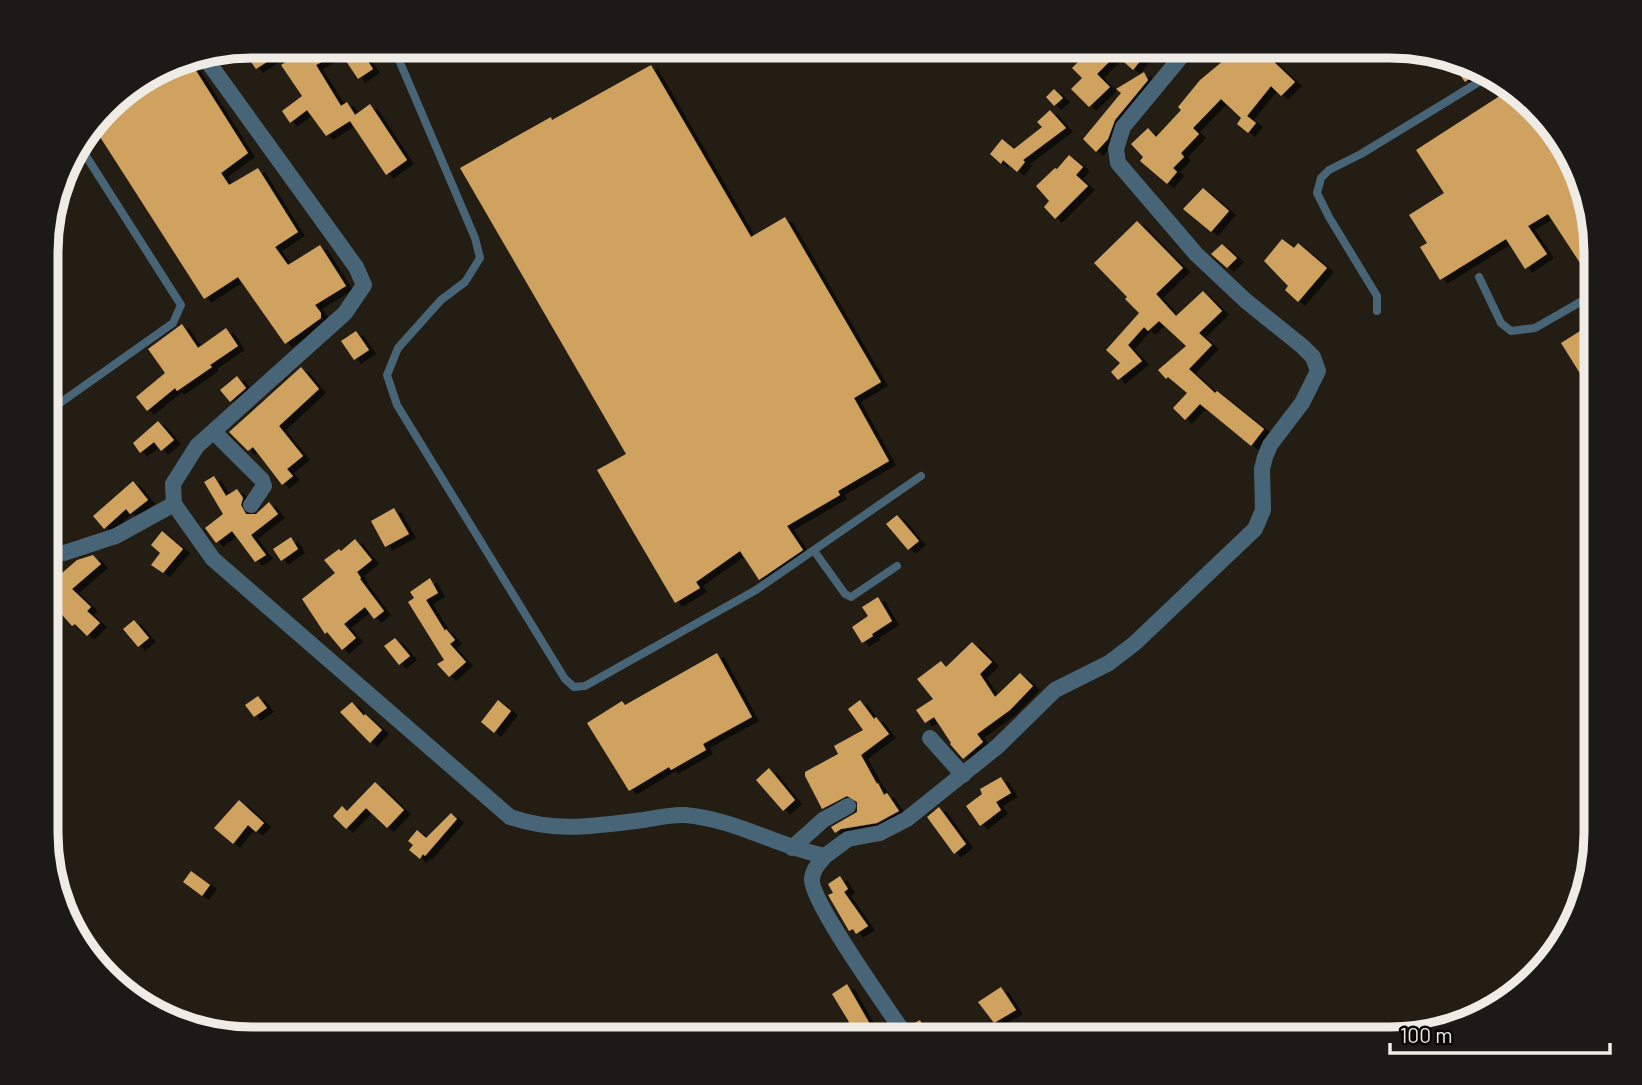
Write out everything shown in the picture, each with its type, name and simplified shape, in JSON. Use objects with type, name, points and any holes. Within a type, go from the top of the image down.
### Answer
[{"type":"street","points":[[900,1027],[821,907],[811,881],[814,870],[824,856],[848,839],[880,833],[908,819],[998,746],[1055,690],[1110,663],[1135,643],[1255,529],[1263,510],[1262,469],[1265,457],[1275,438],[1302,403],[1318,371],[1313,357],[1302,346],[1196,254],[1118,163],[1116,149],[1123,127],[1180,58]]},
{"type":"street","points":[[208,63],[356,267],[364,285],[345,313],[197,446],[173,484],[174,504],[213,559],[510,817],[537,826],[568,827],[682,815],[710,818],[792,848],[824,856]]},
{"type":"street","points":[[214,432],[261,480],[264,486],[262,492],[251,505]]},
{"type":"street","points":[[64,553],[117,536],[174,504]]},
{"type":"street","points":[[930,738],[963,775]]},
{"type":"street","points":[[792,848],[823,820],[848,806]]},
{"type":"lane","points":[[398,58],[475,238],[480,258],[465,282],[441,300],[398,348],[387,375],[391,391],[397,405],[565,679],[574,687],[585,686],[756,590],[921,476]]},
{"type":"lane","points":[[1377,311],[1377,296],[1317,192],[1321,178],[1329,170],[1361,154],[1481,81]]},
{"type":"lane","points":[[60,403],[173,323],[181,305],[85,154]]},
{"type":"lane","points":[[1479,277],[1501,323],[1511,331],[1535,328],[1584,300]]},
{"type":"lane","points":[[814,552],[845,594],[851,597],[897,566]]},
{"type":"building","points":[[248,58],[273,58],[256,69]]},
{"type":"building","points":[[292,58],[329,58],[316,65],[341,106],[347,102],[355,115],[370,104],[407,160],[386,175],[350,121],[326,136],[307,110],[290,123],[282,111],[302,96],[281,65]]},
{"type":"building","points":[[344,58],[366,58],[373,69],[358,79]]},
{"type":"building","points":[[1082,58],[1113,58],[1097,74],[1110,87],[1089,107],[1071,89],[1082,78],[1072,68]]},
{"type":"building","points":[[1119,58],[1142,58],[1133,70]]},
{"type":"building","points":[[1227,58],[1274,58],[1272,60],[1295,82],[1281,96],[1271,86],[1247,116],[1256,123],[1248,133],[1237,124],[1241,118],[1221,99],[1193,128],[1199,134],[1181,153],[1184,157],[1173,168],[1177,172],[1167,184],[1140,161],[1143,157],[1131,144],[1148,128],[1156,137],[1181,110],[1178,107],[1200,80]]},
{"type":"building","points":[[651,65],[751,237],[785,217],[881,382],[854,398],[889,461],[838,491],[840,495],[787,526],[803,550],[759,580],[740,551],[696,582],[700,588],[675,603],[597,470],[626,454],[460,168]]},
{"type":"building","points":[[193,67],[248,153],[221,173],[229,185],[258,168],[298,232],[275,247],[288,265],[320,245],[346,286],[315,305],[321,318],[285,344],[238,277],[204,299],[98,134],[124,106],[144,90]]},
{"type":"building","points":[[1456,69],[1472,76],[1465,82]]},
{"type":"building","points":[[1144,72],[1148,80],[1115,120],[1108,139],[1096,152],[1083,139],[1121,93],[1116,89]]},
{"type":"building","points":[[1054,89],[1063,98],[1054,106],[1046,97]]},
{"type":"building","points":[[1503,94],[1544,134],[1569,177],[1583,226],[1584,260],[1580,263],[1548,214],[1528,226],[1547,254],[1525,269],[1506,239],[1440,280],[1420,247],[1427,243],[1409,215],[1444,193],[1416,150]]},
{"type":"building","points":[[1050,110],[1066,128],[1023,160],[1025,162],[1017,172],[1003,160],[1001,164],[990,154],[1002,139],[1014,149],[1042,127],[1037,122]]},
{"type":"building","points":[[1069,155],[1083,167],[1076,175],[1088,186],[1055,219],[1044,207],[1049,201],[1036,186]]},
{"type":"building","points":[[1203,188],[1229,211],[1211,232],[1183,209]]},
{"type":"building","points":[[1137,221],[1183,268],[1156,294],[1176,316],[1203,291],[1222,311],[1199,333],[1212,345],[1189,369],[1215,393],[1217,391],[1264,429],[1251,446],[1200,404],[1185,420],[1173,408],[1187,393],[1158,370],[1186,346],[1159,321],[1148,331],[1144,327],[1128,345],[1142,361],[1118,380],[1111,372],[1120,363],[1106,350],[1139,313],[1094,263]]},
{"type":"building","points":[[1282,239],[1294,248],[1298,243],[1327,268],[1298,302],[1285,290],[1288,286],[1264,261]]},
{"type":"building","points":[[1222,244],[1237,258],[1227,268],[1211,254]]},
{"type":"building","points":[[182,324],[198,348],[226,328],[238,346],[177,391],[175,388],[147,411],[136,397],[165,373],[148,349]]},
{"type":"building","points":[[1584,329],[1584,380],[1561,343]]},
{"type":"building","points":[[356,331],[369,350],[354,360],[341,341]]},
{"type":"building","points":[[301,367],[319,389],[279,426],[303,456],[287,469],[293,476],[282,485],[253,447],[248,451],[229,432]]},
{"type":"building","points":[[237,376],[246,388],[230,402],[220,390]]},
{"type":"building","points":[[158,421],[174,440],[161,451],[154,442],[140,453],[133,443]]},
{"type":"building","points":[[214,476],[226,496],[237,489],[243,498],[241,505],[246,514],[256,514],[269,502],[278,514],[251,535],[266,555],[255,562],[232,531],[216,543],[205,528],[223,514],[204,482]]},
{"type":"building","points":[[133,481],[148,500],[130,514],[126,509],[104,529],[93,516]]},
{"type":"building","points":[[394,508],[409,534],[385,547],[371,521]]},
{"type":"building","points":[[897,515],[919,541],[908,550],[886,524]]},
{"type":"building","points":[[162,531],[183,549],[163,573],[151,565],[160,553],[151,545]]},
{"type":"building","points":[[291,537],[298,549],[281,561],[273,549]]},
{"type":"building","points":[[355,539],[372,560],[357,572],[384,611],[374,619],[365,607],[344,624],[356,638],[342,650],[327,632],[325,634],[302,599],[335,573],[324,560]]},
{"type":"building","points":[[93,555],[101,564],[72,589],[91,607],[87,611],[100,623],[87,636],[75,624],[72,626],[58,610],[58,576],[77,560]]},
{"type":"building","points":[[430,578],[438,593],[426,600],[445,631],[446,629],[455,640],[450,644],[466,662],[449,677],[437,664],[444,660],[408,602],[414,598],[410,592]]},
{"type":"building","points":[[878,597],[892,621],[862,643],[852,627],[868,616],[862,607]]},
{"type":"building","points":[[134,620],[149,638],[138,647],[123,629]]},
{"type":"building","points":[[395,638],[410,656],[399,665],[384,646]]},
{"type":"building","points":[[972,642],[992,662],[980,674],[995,697],[1020,673],[1033,686],[1010,710],[977,734],[983,742],[963,759],[950,744],[934,717],[925,723],[916,710],[933,699],[917,679],[941,661],[946,667]]},
{"type":"building","points":[[717,653],[752,717],[703,744],[706,750],[671,770],[669,767],[629,791],[587,723],[622,701],[625,705]]},
{"type":"building","points":[[258,696],[267,708],[254,717],[245,705]]},
{"type":"building","points":[[498,700],[511,711],[494,733],[481,722]]},
{"type":"building","points":[[860,700],[889,734],[861,755],[884,795],[887,793],[899,811],[877,823],[841,829],[835,833],[831,827],[857,812],[857,802],[847,796],[822,809],[805,772],[838,754],[834,746],[863,730],[848,709]]},
{"type":"building","points":[[352,702],[382,730],[370,743],[340,712]]},
{"type":"building","points":[[769,768],[795,800],[783,811],[756,780]]},
{"type":"building","points":[[1001,777],[1011,793],[996,802],[1001,810],[980,826],[966,806],[982,794],[980,789]]},
{"type":"building","points":[[375,782],[404,810],[387,828],[366,808],[346,829],[333,816],[342,806],[347,811]]},
{"type":"building","points":[[239,800],[264,823],[256,832],[248,825],[233,844],[214,828]]},
{"type":"building","points":[[939,807],[966,844],[954,854],[927,817]]},
{"type":"building","points":[[451,813],[457,819],[425,856],[423,854],[420,859],[409,850],[413,845],[408,841],[417,830],[426,838]]},
{"type":"building","points":[[191,871],[210,885],[202,896],[183,882]]},
{"type":"building","points":[[840,876],[848,889],[844,892],[868,926],[856,934],[853,929],[849,931],[828,895],[833,893],[828,884]]},
{"type":"building","points":[[847,984],[872,1027],[849,1027],[849,1022],[832,994]]},
{"type":"building","points":[[1001,987],[1016,1010],[994,1023],[978,1002]]},
{"type":"building","points":[[920,1020],[923,1027],[912,1027],[911,1025]]}]
